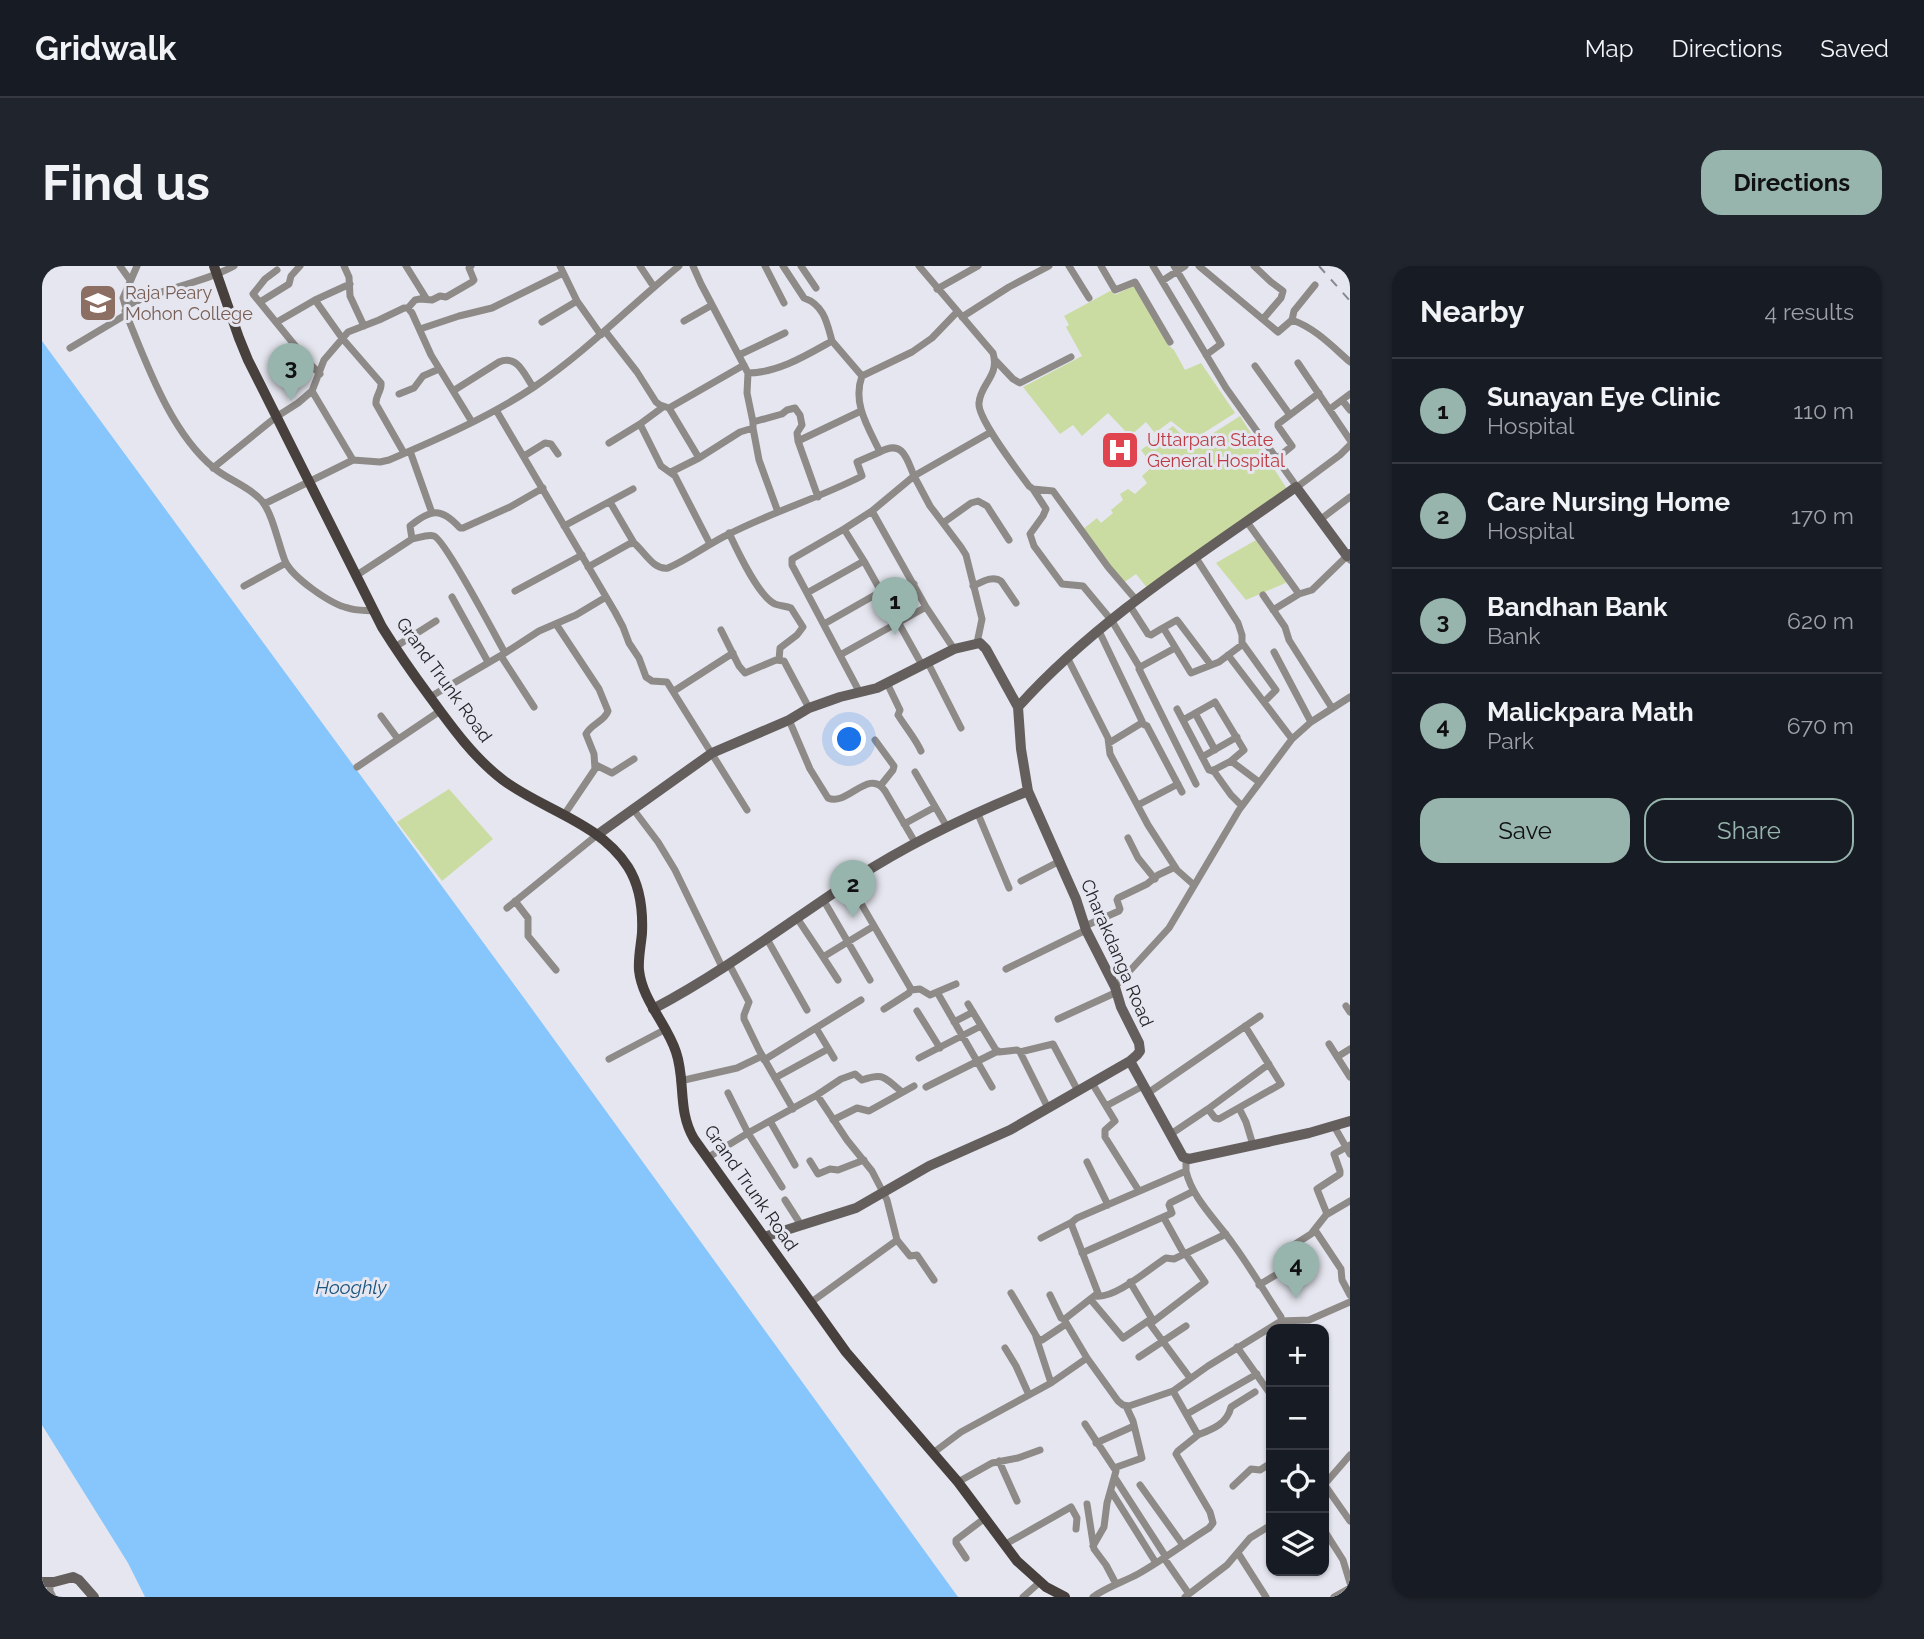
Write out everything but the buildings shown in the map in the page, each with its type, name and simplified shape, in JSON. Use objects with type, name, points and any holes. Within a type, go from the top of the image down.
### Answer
[{"type":"main road","name":"Grand Trunk Road","points":[[216,270],[239,338],[276,417],[395,648],[440,710],[493,773],[597,835],[622,859],[635,881],[642,913],[639,971],[653,1009],[676,1050],[686,1123],[694,1139],[846,1352],[958,1482],[1017,1561],[1040,1582],[1065,1597]]},
{"type":"street","points":[[42,271],[50,266]]},
{"type":"street","points":[[120,266],[130,280]]},
{"type":"street","points":[[137,266],[123,298],[126,311],[166,406],[194,447],[214,468],[264,504],[286,563],[298,578],[347,608],[374,611]]},
{"type":"street","points":[[70,348],[126,311],[133,302],[216,270],[234,266]]},
{"type":"street","points":[[344,266],[349,277],[350,296],[364,326]]},
{"type":"street","points":[[406,266],[426,298]]},
{"type":"street","points":[[214,468],[312,391],[324,360],[342,338],[355,328],[408,308],[415,300],[446,297],[474,280],[470,273],[471,266]]},
{"type":"street","points":[[640,266],[654,287]]},
{"type":"street","points":[[264,504],[353,460],[380,462],[496,410],[561,368],[679,266]]},
{"type":"street","points":[[693,266],[748,373],[747,393],[760,460],[778,512]]},
{"type":"street","points":[[784,303],[767,269],[781,266],[804,298],[820,308],[832,341],[862,376]]},
{"type":"street","points":[[801,266],[816,288]]},
{"type":"street","points":[[937,289],[978,266]]},
{"type":"street","points":[[880,452],[857,397],[862,376],[912,352],[959,315],[1049,266]]},
{"type":"street","points":[[1069,266],[1089,298]]},
{"type":"street","points":[[1101,266],[1115,290],[1135,282],[1170,342]]},
{"type":"street","points":[[1153,266],[1226,388],[1349,557],[1311,590],[1273,610]]},
{"type":"street","points":[[1162,281],[1176,269],[1185,266]]},
{"type":"street","points":[[1199,266],[1278,332],[1292,320],[1294,311],[1315,285]]},
{"type":"street","points":[[1254,266],[1280,288],[1283,294],[1263,319]]},
{"type":"street","points":[[921,267],[1013,379],[1020,383],[1071,357]]},
{"type":"street","points":[[260,302],[284,289],[296,269],[275,268],[253,294],[320,374]]},
{"type":"street","points":[[420,329],[492,308],[562,268],[577,301],[637,372],[656,402],[666,408],[699,458]]},
{"type":"street","points":[[1176,269],[1222,344],[1206,355]]},
{"type":"street","points":[[277,322],[350,284]]},
{"type":"street","points":[[315,300],[342,338],[381,383],[376,404],[407,452],[432,513]]},
{"type":"street","points":[[542,322],[577,301]]},
{"type":"street","points":[[684,321],[712,305]]},
{"type":"street","points":[[408,308],[439,369],[472,422]]},
{"type":"street","points":[[1292,320],[1306,325],[1350,362]]},
{"type":"street","points":[[739,355],[785,333]]},
{"type":"street","points":[[748,373],[760,373],[787,364],[832,341]]},
{"type":"street","points":[[453,391],[506,358],[519,365],[533,387]]},
{"type":"street","points":[[995,359],[992,376],[979,402],[981,414],[1046,509],[1030,534],[1034,546],[1062,584],[1082,585],[1112,621],[1140,668],[1196,785]]},
{"type":"street","points":[[507,908],[597,835],[712,753],[789,720],[808,708],[887,683],[954,649],[980,643],[1018,707],[1067,657],[1133,603],[1340,455],[1349,439],[1298,363]]},
{"type":"street","points":[[609,443],[744,365]]},
{"type":"street","points":[[1255,366],[1290,415]]},
{"type":"street","points":[[399,394],[414,388],[423,376],[439,369]]},
{"type":"street","points":[[312,391],[353,460]]},
{"type":"street","points":[[1276,459],[1292,447],[1277,425],[1319,393]]},
{"type":"street","points":[[1329,410],[1350,394]]},
{"type":"street","points":[[1342,400],[1350,410]]},
{"type":"street","points":[[671,472],[753,425],[795,408],[802,425],[797,433],[798,441],[818,497]]},
{"type":"street","points":[[496,410],[623,627],[646,677],[652,681],[667,682],[674,691],[747,810]]},
{"type":"street","points":[[798,441],[861,411]]},
{"type":"street","points":[[640,424],[661,466],[671,472],[710,544]]},
{"type":"street","points":[[860,693],[792,565],[792,559],[872,511],[914,477],[991,432]]},
{"type":"street","points":[[524,456],[545,443],[551,444],[558,454]]},
{"type":"street","points":[[610,502],[634,543],[657,567],[663,569],[679,563],[729,533],[862,476],[857,462],[886,449],[900,449],[905,453],[930,506],[966,555],[982,619],[977,643]]},
{"type":"street","points":[[412,540],[410,526],[432,513],[439,512],[450,517],[463,528],[510,507],[543,488]]},
{"type":"street","points":[[564,526],[633,489]]},
{"type":"street","points":[[1033,489],[1053,491],[1133,603],[1148,634],[1177,620],[1211,665]]},
{"type":"street","points":[[1321,519],[1350,497]]},
{"type":"street","points":[[943,523],[978,501],[987,506],[1009,540]]},
{"type":"street","points":[[872,511],[926,607],[954,649]]},
{"type":"street","points":[[1247,522],[1299,594]]},
{"type":"street","points":[[844,529],[961,729]]},
{"type":"street","points":[[729,533],[761,591],[776,605],[791,608],[803,627],[780,649],[779,660]]},
{"type":"street","points":[[357,575],[412,540],[431,535],[437,537],[534,707]]},
{"type":"street","points":[[588,567],[634,543]]},
{"type":"street","points":[[515,591],[582,555]]},
{"type":"street","points":[[1196,558],[1238,623],[1242,644],[1276,690],[1264,702]]},
{"type":"street","points":[[807,593],[864,561]]},
{"type":"street","points":[[244,586],[286,563]]},
{"type":"street","points":[[973,586],[998,578],[1016,603]]},
{"type":"street","points":[[887,599],[914,584]]},
{"type":"street","points":[[824,624],[882,591]]},
{"type":"street","points":[[1263,595],[1332,708]]},
{"type":"street","points":[[452,597],[488,663]]},
{"type":"street","points":[[430,697],[539,631],[576,615],[606,597]]},
{"type":"street","points":[[840,655],[926,607]]},
{"type":"street","points":[[395,648],[436,621]]},
{"type":"street","points":[[556,624],[599,689],[608,711],[605,718],[592,726],[586,734],[596,765],[564,815]]},
{"type":"street","points":[[1161,629],[1165,631],[1191,673],[1211,665],[1242,644]]},
{"type":"street","points":[[720,630],[746,673],[779,660],[784,662],[808,708]]},
{"type":"street","points":[[1099,631],[1141,723]]},
{"type":"street","points":[[1140,668],[1175,648]]},
{"type":"street","points":[[1274,652],[1311,722]]},
{"type":"street","points":[[674,691],[733,653]]},
{"type":"street","points":[[1228,655],[1292,739]]},
{"type":"street","points":[[1067,657],[1108,738],[1110,754],[1138,805],[1175,867],[1194,885]]},
{"type":"street","points":[[887,683],[900,710],[898,715],[922,751]]},
{"type":"street","points":[[1058,1019],[1116,989],[1169,928],[1242,806],[1292,739],[1311,722],[1350,696]]},
{"type":"street","points":[[1183,720],[1216,702],[1244,751],[1213,770]]},
{"type":"street","name":"Charakdanga Road","points":[[1018,707],[1028,791],[1060,861],[1086,928],[1139,1043],[1140,1051],[1130,1061]]},
{"type":"street","points":[[1177,709],[1209,770],[1213,770],[1242,806]]},
{"type":"street","points":[[357,767],[440,710]]},
{"type":"street","points":[[1195,713],[1214,750]]},
{"type":"street","points":[[381,716],[398,739]]},
{"type":"street","points":[[789,720],[810,769],[828,798],[834,800],[876,782],[881,785],[916,844]]},
{"type":"street","points":[[1109,743],[1141,723]]},
{"type":"street","points":[[1138,805],[1180,788],[1147,726],[1141,723]]},
{"type":"street","points":[[1202,757],[1237,737]]},
{"type":"street","points":[[876,740],[894,766],[881,785]]},
{"type":"street","points":[[596,765],[612,773],[634,759]]},
{"type":"street","points":[[1231,761],[1259,782]]},
{"type":"street","points":[[915,772],[947,827]]},
{"type":"street","points":[[653,1009],[726,966],[849,883],[916,844],[947,827],[1028,791]]},
{"type":"street","points":[[904,824],[935,807]]},
{"type":"street","points":[[633,809],[675,870],[726,966],[749,1002],[744,1019],[793,1109]]},
{"type":"street","points":[[978,814],[1009,888]]},
{"type":"street","points":[[1128,838],[1138,858],[1155,879]]},
{"type":"street","points":[[1021,881],[1060,861]]},
{"type":"street","points":[[1006,969],[1119,911],[1118,898],[1150,883],[1175,867]]},
{"type":"street","points":[[849,883],[911,990]]},
{"type":"street","points":[[515,901],[528,918],[528,936],[556,970]]},
{"type":"street","points":[[824,901],[870,980]]},
{"type":"street","points":[[797,918],[838,980]]},
{"type":"street","points":[[823,957],[874,926]]},
{"type":"street","points":[[767,939],[807,1010]]},
{"type":"street","points":[[884,1009],[911,990],[920,989],[930,995],[956,984]]},
{"type":"street","points":[[937,992],[992,1087]]},
{"type":"street","points":[[680,1081],[737,1068],[763,1058],[861,1000]]},
{"type":"street","points":[[968,1004],[998,1051]]},
{"type":"street","points":[[917,1011],[940,1048]]},
{"type":"street","points":[[954,1022],[973,1012]]},
{"type":"street","points":[[1106,1106],[1145,1090],[1259,1016]]},
{"type":"street","points":[[919,1058],[981,1026]]},
{"type":"street","points":[[1208,1110],[1218,1119],[1281,1084],[1245,1026]]},
{"type":"street","points":[[816,1028],[834,1058]]},
{"type":"street","points":[[609,1059],[666,1029]]},
{"type":"street","points":[[926,1087],[998,1051],[1020,1052],[1053,1044],[1078,1091]]},
{"type":"street","points":[[1329,1044],[1350,1077]]},
{"type":"street","points":[[775,1078],[828,1049]]},
{"type":"street","points":[[1337,1057],[1350,1049]]},
{"type":"street","points":[[1020,1052],[1048,1108]]},
{"type":"street","points":[[764,1237],[849,1211],[929,1166],[1010,1130],[1130,1061],[1186,1159],[1185,1171],[1194,1191],[1226,1234],[1281,1317],[1281,1321]]},
{"type":"street","points":[[1171,1135],[1269,1064]]},
{"type":"street","points":[[707,1158],[841,1079],[855,1074],[862,1080],[882,1076],[902,1092]]},
{"type":"street","points":[[1092,1083],[1115,1121],[1105,1130],[1105,1137],[1139,1191]]},
{"type":"street","points":[[833,1120],[855,1109],[869,1111],[914,1086]]},
{"type":"street","points":[[728,1093],[748,1133],[782,1187]]},
{"type":"street","points":[[817,1095],[873,1171],[883,1192],[897,1240],[910,1256],[917,1255],[934,1280]]},
{"type":"street","points":[[1239,1108],[1253,1145]]},
{"type":"street","points":[[770,1121],[795,1166]]},
{"type":"street","points":[[1186,1159],[1350,1121]]},
{"type":"street","points":[[1327,1214],[1316,1190],[1340,1174],[1334,1154],[1349,1149],[1334,1126]]},
{"type":"street","points":[[810,1161],[818,1174],[864,1160]]},
{"type":"street","points":[[1087,1162],[1108,1205]]},
{"type":"street","points":[[1041,1238],[1185,1171]]},
{"type":"street","points":[[1082,1253],[1172,1213],[1170,1203],[1194,1191]]},
{"type":"street","points":[[785,1199],[801,1225]]},
{"type":"street","points":[[1259,1284],[1289,1268],[1286,1250],[1315,1230],[1327,1214],[1350,1201]]},
{"type":"street","points":[[1093,1298],[1122,1338],[1204,1283],[1164,1217]]},
{"type":"street","points":[[1036,1337],[1042,1340],[1066,1322],[1097,1292],[1072,1222]]},
{"type":"street","points":[[1315,1230],[1341,1269],[1342,1280],[1350,1295]]},
{"type":"street","points":[[1093,1298],[1103,1297],[1166,1258],[1172,1260],[1226,1234]]},
{"type":"street","points":[[810,1303],[897,1240]]},
{"type":"street","points":[[1129,1282],[1163,1341],[1190,1378]]},
{"type":"street","points":[[1011,1293],[1036,1337],[1051,1383]]},
{"type":"street","points":[[1050,1295],[1061,1318],[1087,1358],[1118,1401],[1126,1406],[1134,1426],[1142,1459],[1114,1468]]},
{"type":"street","points":[[1126,1406],[1173,1391],[1237,1347],[1281,1321],[1312,1319],[1350,1302]]},
{"type":"street","points":[[1139,1357],[1186,1326]]},
{"type":"street","points":[[1237,1347],[1266,1388]]},
{"type":"street","points":[[1005,1348],[1029,1395]]},
{"type":"street","points":[[933,1453],[961,1432],[1051,1383],[1087,1358]]},
{"type":"street","points":[[1187,1414],[1257,1374]]},
{"type":"street","points":[[1173,1391],[1198,1435]]},
{"type":"street","points":[[1093,1597],[1156,1563],[1209,1528],[1213,1521],[1210,1512],[1176,1454],[1198,1435],[1219,1427],[1230,1413],[1231,1407],[1255,1392]]},
{"type":"street","points":[[1085,1424],[1114,1468],[1115,1478],[1107,1503],[1104,1527],[1093,1546]]},
{"type":"street","points":[[1096,1443],[1134,1426]]},
{"type":"street","points":[[958,1482],[999,1461],[1040,1450]]},
{"type":"street","points":[[999,1461],[1017,1501]]},
{"type":"street","points":[[1329,1477],[1348,1461]]},
{"type":"street","points":[[1233,1486],[1251,1469],[1261,1470],[1266,1466]]},
{"type":"street","points":[[1115,1478],[1187,1596],[1227,1565],[1250,1538],[1266,1528]]},
{"type":"street","points":[[1140,1485],[1183,1545]]},
{"type":"street","points":[[1329,1487],[1350,1521]]},
{"type":"street","points":[[1111,1490],[1156,1563]]},
{"type":"street","points":[[1087,1504],[1093,1546],[1116,1584]]},
{"type":"street","points":[[1004,1545],[1071,1507],[1077,1518],[1076,1529]]},
{"type":"street","points":[[966,1558],[956,1540],[985,1518]]},
{"type":"street","points":[[1329,1536],[1347,1558],[1350,1585],[1334,1597]]},
{"type":"street","points":[[1238,1553],[1266,1597]]},
{"type":"street","points":[[53,1597],[46,1582],[73,1577],[94,1597]]},
{"type":"street","points":[[1023,1597],[1040,1582]]},
{"type":"green space","points":[[1135,285],[1185,370],[1201,363],[1235,413],[1194,439],[1171,421],[1155,433],[1146,422],[1130,436],[1108,413],[1082,436],[1073,425],[1060,434],[1023,387],[1082,356],[1066,327],[1069,325],[1064,316],[1112,290],[1115,295]]},
{"type":"green space","points":[[1240,416],[1287,489],[1148,589],[1136,574],[1123,583],[1082,530],[1097,518],[1101,523],[1113,513],[1111,510],[1123,500],[1120,494],[1128,489],[1135,494],[1147,483],[1142,476],[1153,466],[1141,450],[1173,426],[1193,446]]},
{"type":"green space","points":[[1256,540],[1290,581],[1246,600],[1216,563]]},
{"type":"green space","points":[[449,789],[493,839],[442,881],[397,822]]},
{"type":"water","name":"Hooghly","points":[[42,341],[532,1009],[958,1597],[145,1597],[128,1563],[42,1425]]},
{"type":"railway","points":[[1319,266],[1350,301]]},
{"type":"place","name":"Raja Peary Mohon College","points":[[98,303]]},
{"type":"place","name":"Bandhan Bank","points":[[291,401]]},
{"type":"place","name":"Uttarpara State General Hospital","points":[[1120,450]]},
{"type":"place","name":"Sunayan Eye Clinic","points":[[895,635]]},
{"type":"place","name":"Care Nursing Home","points":[[853,918]]},
{"type":"place","name":"Malickpara Math","points":[[1296,1299]]}]
